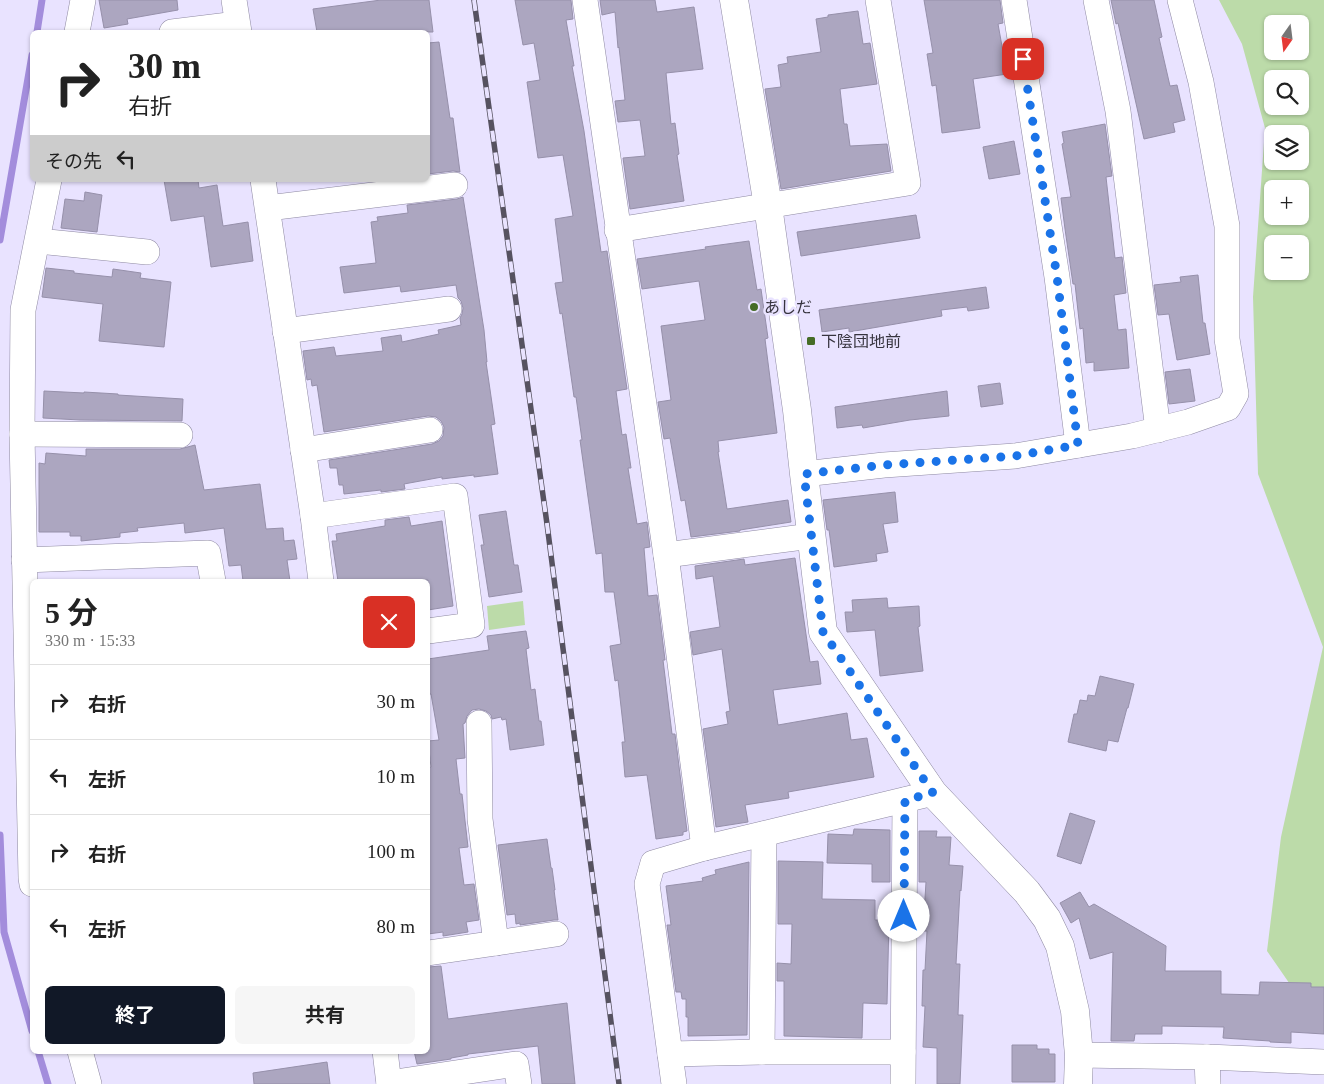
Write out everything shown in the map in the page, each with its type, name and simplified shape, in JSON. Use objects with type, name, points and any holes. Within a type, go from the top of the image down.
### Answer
[{"type":"street","points":[[77,30],[83,0]]},
{"type":"street","points":[[585,0],[666,555],[704,848]]},
{"type":"street","points":[[734,0],[768,206],[797,410],[823,632],[933,793],[1028,892],[1047,919],[1060,946],[1075,1011],[1079,1055],[1078,1084]]},
{"type":"street","points":[[618,230],[908,182],[878,0]]},
{"type":"street","points":[[1014,0],[1057,277],[1078,445]]},
{"type":"street","points":[[1096,0],[1118,111],[1158,430]]},
{"type":"street","points":[[804,474],[884,465],[1015,456],[1132,436],[1188,422],[1228,408],[1236,394],[1227,339],[1227,226],[1200,82],[1180,0]]},
{"type":"street","points":[[182,30],[236,19]]},
{"type":"street","points":[[30,686],[24,560],[23,310],[49,182]]},
{"type":"street","points":[[263,182],[321,579]]},
{"type":"street","points":[[268,208],[455,185]]},
{"type":"street","points":[[38,241],[147,252]]},
{"type":"street","points":[[285,331],[449,309]]},
{"type":"street","points":[[303,450],[430,430]]},
{"type":"street","points":[[22,434],[180,436]]},
{"type":"street","points":[[312,516],[455,496],[472,625],[430,631]]},
{"type":"street","points":[[666,555],[811,536]]},
{"type":"street","points":[[24,560],[208,553],[213,579]]},
{"type":"street","points":[[480,723],[480,819],[496,942]]},
{"type":"street","points":[[674,1084],[647,884],[653,863],[704,848],[933,793]]},
{"type":"street","points":[[903,1084],[905,800]]},
{"type":"street","points":[[762,1052],[764,834]]},
{"type":"street","points":[[430,953],[556,934]]},
{"type":"street","points":[[670,1054],[904,1052]]},
{"type":"street","points":[[81,1054],[88,1084]]},
{"type":"street","points":[[385,1054],[389,1083],[516,1064],[519,1084]]},
{"type":"street","points":[[1079,1055],[1207,1057],[1324,1062]]},
{"type":"street","points":[[1207,1057],[1208,1084]]},
{"type":"green space","points":[[1219,0],[1324,0],[1324,1009],[1296,993],[1267,951],[1281,837],[1323,647],[1258,474],[1253,297],[1264,142],[1264,170],[1309,170],[1309,125],[1264,125],[1242,44]]},
{"type":"green space","points":[[523,601],[525,625],[489,630],[487,606]]},
{"type":"building","points":[[99,0],[177,0],[178,10],[127,19],[128,24],[104,28]]},
{"type":"building","points":[[381,0],[429,0],[433,32],[430,32],[430,30],[317,30],[313,9]]},
{"type":"building","points":[[515,0],[571,0],[573,19],[566,20],[574,66],[572,66],[584,131],[601,252],[607,251],[627,389],[616,391],[622,435],[626,434],[631,468],[628,468],[637,524],[647,522],[650,547],[644,548],[648,596],[657,595],[672,734],[675,734],[687,831],[683,832],[683,835],[656,839],[647,775],[625,777],[622,742],[625,742],[618,680],[615,681],[610,646],[621,644],[614,592],[605,592],[602,553],[596,554],[576,397],[574,397],[562,313],[560,314],[555,283],[563,282],[555,219],[573,216],[563,155],[538,158],[527,82],[540,80],[534,43],[523,45]]},
{"type":"building","points":[[600,0],[655,0],[657,12],[694,7],[703,69],[666,73],[671,124],[675,123],[679,154],[677,155],[684,201],[630,209],[623,158],[645,156],[640,120],[618,122],[615,101],[625,100],[615,12],[602,15]]},
{"type":"building","points":[[924,0],[1000,0],[1003,23],[998,24],[1007,74],[973,79],[980,128],[942,133],[936,85],[932,86],[927,54],[933,53]]},
{"type":"building","points":[[1111,0],[1154,0],[1162,37],[1159,38],[1170,86],[1177,85],[1185,120],[1173,123],[1175,132],[1144,139]]},
{"type":"building","points":[[858,11],[863,44],[870,43],[877,84],[840,89],[844,124],[847,124],[850,146],[887,144],[891,171],[781,189],[765,89],[781,87],[778,65],[788,63],[787,57],[821,52],[816,19],[828,17],[828,15]]},
{"type":"building","points":[[439,42],[450,118],[453,118],[460,172],[430,174],[430,43]]},
{"type":"building","points":[[1105,124],[1112,176],[1106,177],[1115,258],[1122,257],[1126,293],[1114,295],[1118,330],[1126,329],[1129,368],[1094,371],[1094,362],[1086,363],[1083,328],[1080,329],[1075,284],[1073,284],[1065,229],[1061,198],[1071,197],[1062,144],[1064,143],[1062,132]]},
{"type":"building","points":[[1014,141],[1020,174],[989,179],[983,147]]},
{"type":"building","points":[[164,182],[198,182],[199,188],[217,185],[223,226],[248,222],[253,261],[211,267],[204,216],[171,221]]},
{"type":"building","points":[[85,192],[102,195],[97,232],[61,228],[65,199],[84,201]]},
{"type":"building","points":[[463,197],[484,330],[486,362],[495,424],[491,425],[498,474],[442,479],[442,477],[404,484],[405,489],[344,494],[343,485],[339,485],[337,468],[330,468],[329,460],[432,444],[439,441],[443,436],[444,427],[436,417],[428,416],[324,432],[317,385],[312,386],[311,379],[307,380],[303,351],[334,347],[336,356],[383,351],[381,338],[401,335],[402,342],[439,334],[438,330],[461,325],[460,318],[463,308],[458,298],[456,285],[401,292],[400,286],[344,293],[340,267],[376,263],[371,222],[378,221],[377,217],[408,213],[407,205]]},
{"type":"building","points":[[916,215],[920,238],[801,256],[797,232]]},
{"type":"building","points":[[749,241],[757,290],[761,289],[768,338],[765,339],[777,433],[718,441],[718,452],[727,509],[788,500],[791,522],[691,537],[685,500],[681,501],[670,438],[664,439],[658,402],[671,400],[661,326],[705,320],[699,281],[642,289],[637,259]]},
{"type":"building","points":[[46,268],[112,277],[113,269],[141,273],[140,278],[171,282],[164,347],[99,341],[103,304],[42,297]]},
{"type":"building","points":[[1198,275],[1203,323],[1205,323],[1210,354],[1177,360],[1169,314],[1158,315],[1154,285],[1181,282],[1180,277]]},
{"type":"building","points":[[986,287],[989,308],[968,311],[967,307],[941,310],[942,316],[849,332],[849,328],[822,332],[819,310]]},
{"type":"building","points":[[1190,369],[1195,401],[1169,404],[1165,372]]},
{"type":"building","points":[[1000,383],[1003,404],[981,407],[978,386]]},
{"type":"building","points":[[44,391],[183,399],[182,421],[43,418]]},
{"type":"building","points":[[947,391],[949,416],[863,428],[862,425],[837,428],[835,407]]},
{"type":"building","points":[[195,445],[204,490],[260,484],[266,529],[283,528],[284,541],[294,540],[297,559],[287,560],[290,579],[243,579],[241,565],[229,566],[224,528],[185,533],[184,523],[137,528],[138,531],[120,533],[120,537],[81,541],[81,536],[70,536],[70,532],[39,532],[39,463],[45,464],[46,453],[86,456],[86,449],[180,449]]},
{"type":"building","points":[[895,492],[898,522],[883,524],[888,552],[876,554],[877,561],[834,567],[823,500]]},
{"type":"building","points":[[506,511],[514,565],[518,565],[522,592],[489,597],[481,545],[484,545],[479,515]]},
{"type":"building","points":[[409,517],[411,526],[442,521],[453,606],[430,610],[430,579],[338,579],[332,541],[337,541],[336,534],[385,526],[385,520]]},
{"type":"building","points":[[795,558],[810,662],[818,661],[821,684],[773,690],[778,725],[847,713],[851,740],[867,738],[874,777],[788,792],[789,798],[745,805],[748,822],[716,827],[703,729],[728,724],[726,712],[730,711],[722,649],[693,655],[690,632],[720,627],[713,576],[696,579],[695,566],[744,559],[745,565]]},
{"type":"building","points":[[887,598],[888,608],[919,606],[920,626],[918,627],[923,671],[880,676],[875,630],[847,632],[845,612],[853,612],[852,600]]},
{"type":"building","points":[[526,631],[529,648],[526,649],[531,690],[535,689],[544,745],[510,750],[506,719],[502,720],[501,717],[492,719],[491,715],[486,711],[479,709],[472,710],[467,716],[463,724],[465,758],[456,759],[468,847],[459,848],[464,885],[474,884],[479,920],[466,922],[468,932],[443,936],[443,932],[430,934],[430,741],[439,740],[430,694],[430,659],[489,650],[487,636]]},
{"type":"building","points":[[1100,676],[1134,684],[1118,742],[1108,740],[1106,751],[1068,742],[1074,714],[1077,714],[1080,700],[1087,701],[1088,695],[1095,696]]},
{"type":"building","points":[[1070,813],[1095,821],[1081,864],[1057,856]]},
{"type":"building","points":[[854,829],[890,830],[890,882],[872,882],[872,864],[827,863],[828,834],[853,835]]},
{"type":"building","points":[[919,831],[937,831],[936,837],[951,837],[949,865],[963,866],[956,964],[960,964],[958,1015],[963,1015],[960,1084],[937,1084],[937,1048],[923,1047],[925,1006],[922,1006],[923,970],[925,970],[927,931],[923,931],[926,882],[919,882]]},
{"type":"building","points":[[547,839],[558,920],[516,924],[515,914],[507,915],[498,845]]},
{"type":"building","points":[[778,861],[823,862],[822,899],[875,900],[875,920],[889,920],[887,1004],[863,1003],[862,1038],[784,1036],[784,981],[777,981],[777,963],[791,964],[792,924],[778,924]]},
{"type":"building","points":[[749,862],[747,1035],[688,1036],[686,999],[682,999],[681,992],[676,992],[667,925],[671,925],[666,886],[703,881],[702,878],[716,874],[715,870]]},
{"type":"building","points":[[1080,892],[1089,907],[1094,904],[1166,946],[1165,971],[1221,971],[1221,994],[1259,995],[1260,982],[1311,983],[1311,987],[1324,987],[1324,1034],[1291,1032],[1291,1043],[1270,1042],[1223,1038],[1224,1027],[1162,1026],[1162,1034],[1135,1034],[1134,1041],[1111,1041],[1113,952],[1090,959],[1079,918],[1071,923],[1060,903]]},
{"type":"building","points":[[441,966],[448,1019],[567,1003],[575,1084],[542,1084],[538,1046],[468,1054],[451,1059],[417,1064],[415,1054],[430,1054],[430,967]]},
{"type":"building","points":[[1012,1045],[1037,1045],[1037,1049],[1049,1049],[1049,1054],[1055,1054],[1055,1082],[1012,1082]]},
{"type":"building","points":[[327,1062],[330,1084],[254,1084],[253,1073]]},
{"type":"waterway","points":[[37,30],[42,0]]},
{"type":"waterway","points":[[0,240],[30,67]]},
{"type":"waterway","points":[[0,835],[4,932],[30,1024]]},
{"type":"waterway","points":[[39,1054],[48,1084]]},
{"type":"railway","points":[[474,0],[547,524],[619,1084]]},
{"type":"place","name":"あしだ","points":[[754,307]]},
{"type":"place","name":"下陰団地前","points":[[811,341]]},
{"type":"route","points":[[904,916],[905,800],[933,793],[823,632],[804,474],[884,465],[1015,456],[1078,445],[1057,277],[1023,59]]}]
